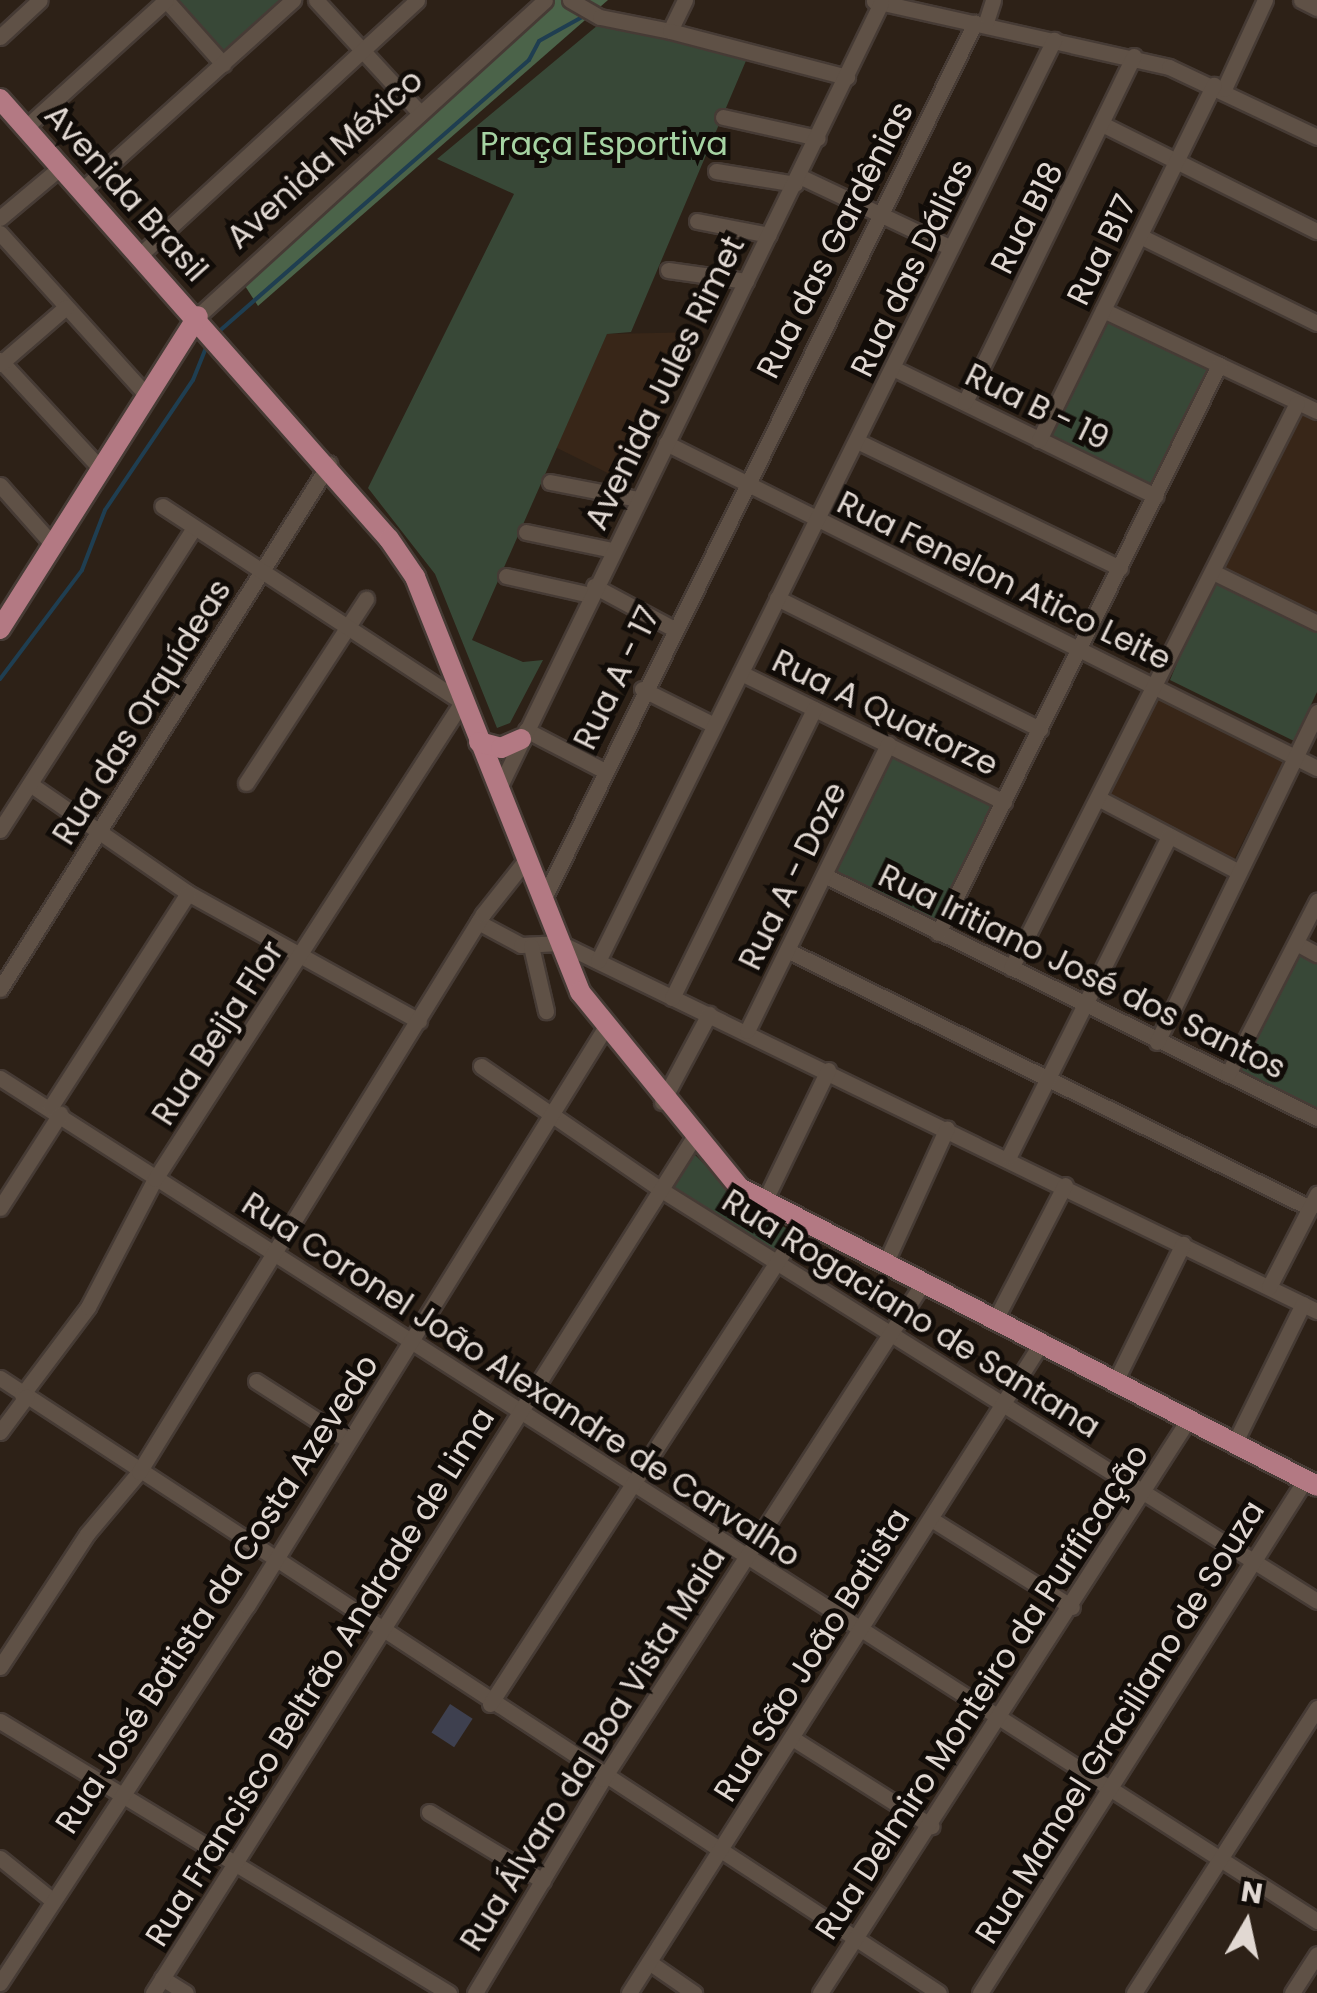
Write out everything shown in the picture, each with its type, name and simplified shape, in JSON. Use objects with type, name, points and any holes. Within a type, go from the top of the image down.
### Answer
[{"type":"main road","name":"Avenida Brasil","points":[[0,98],[329,464],[415,577],[560,943],[605,1028],[694,1137],[762,1204],[1311,1483]]},
{"type":"main road","name":"Avenida México","points":[[2,618],[148,397],[203,322]]},
{"type":"main road","points":[[479,742],[501,748],[524,735]]},
{"type":"street","points":[[0,37],[40,0]]},
{"type":"street","points":[[26,127],[166,0],[223,64]]},
{"type":"street","points":[[83,190],[292,0]]},
{"type":"street","points":[[316,0],[420,113]]},
{"type":"street","points":[[141,254],[417,0]]},
{"type":"street","name":"Avenida México","points":[[203,322],[544,0]]},
{"type":"street","points":[[670,31],[685,0]]},
{"type":"street","name":"Rua das Gardênias","points":[[744,483],[879,213],[993,0]]},
{"type":"street","name":"Rua B17","points":[[1040,440],[1175,162],[1265,0]]},
{"type":"street","points":[[1302,0],[1317,8]]},
{"type":"street","points":[[876,1],[1134,56],[1219,87],[1317,137]]},
{"type":"street","name":"Avenida Jules Rimet","points":[[500,788],[612,550],[818,138],[876,1]]},
{"type":"street","points":[[574,3],[600,16],[847,77]]},
{"type":"street","name":"Rua das Dálias","points":[[598,961],[1054,40]]},
{"type":"street","name":"Rua B18","points":[[965,402],[1104,125],[1134,56]]},
{"type":"street","points":[[723,118],[818,138]]},
{"type":"street","points":[[1104,125],[1317,232]]},
{"type":"street","points":[[0,218],[62,166]]},
{"type":"street","points":[[716,171],[797,180],[952,248]]},
{"type":"street","points":[[697,221],[769,235]]},
{"type":"street","points":[[0,233],[148,397]]},
{"type":"street","points":[[1140,236],[1317,322]]},
{"type":"street","points":[[668,270],[746,282]]},
{"type":"street","points":[[66,307],[1,362],[102,469]]},
{"type":"street","points":[[1103,310],[1317,411]]},
{"type":"street","points":[[938,933],[1219,366]]},
{"type":"street","name":"Rua B - 19","points":[[893,368],[1156,496]]},
{"type":"street","points":[[1010,968],[1298,403]]},
{"type":"street","points":[[856,441],[1120,568]]},
{"type":"street","name":"Rua Fenelon Atico Leite","points":[[666,444],[1317,768]]},
{"type":"street","name":"Rua das Orquídeas","points":[[0,988],[329,464]]},
{"type":"street","points":[[550,482],[638,499]]},
{"type":"street","name":"Rua A - 17","points":[[543,900],[744,483]]},
{"type":"street","points":[[0,485],[53,546]]},
{"type":"street","points":[[162,506],[261,576],[462,702]]},
{"type":"street","points":[[0,830],[194,528]]},
{"type":"street","points":[[526,532],[612,550]]},
{"type":"street","points":[[1214,572],[1317,623]]},
{"type":"street","points":[[506,576],[592,591],[672,628]]},
{"type":"street","points":[[777,598],[1040,729]]},
{"type":"street","points":[[246,784],[366,599]]},
{"type":"street","name":"Rua A Quatorze","points":[[742,673],[1004,802]]},
{"type":"street","points":[[642,689],[714,725]]},
{"type":"street","name":"Rua Beija Flor","points":[[0,1432],[88,1308],[155,1179],[462,702]]},
{"type":"street","points":[[672,998],[814,708]]},
{"type":"street","points":[[1157,1042],[1317,712]]},
{"type":"street","points":[[524,735],[603,770]]},
{"type":"street","name":"Rua A - Doze","points":[[747,1031],[888,744]]},
{"type":"street","points":[[30,784],[188,893],[420,1021]]},
{"type":"street","points":[[1098,798],[1239,872]]},
{"type":"street","points":[[1009,1156],[1168,836]]},
{"type":"street","points":[[0,1668],[73,1553],[139,1472],[478,922],[525,861]]},
{"type":"street","name":"Rua Iritiano José dos Santos","points":[[824,874],[1317,1118]]},
{"type":"street","points":[[0,1208],[188,893]]},
{"type":"street","points":[[1228,1074],[1317,901]]},
{"type":"street","points":[[478,922],[532,946],[560,943],[1009,1156],[1310,1308],[1234,1444]]},
{"type":"street","points":[[1296,943],[1317,954]]},
{"type":"street","points":[[532,946],[546,1011]]},
{"type":"street","points":[[787,950],[1047,1079],[1314,1201],[1269,1287]]},
{"type":"street","points":[[662,1102],[709,1014]]},
{"type":"street","name":"Rua José Batista da Costa Azevedo","points":[[0,1983],[275,1559],[605,1028]]},
{"type":"street","name":"Rua Rogaciano de Santana","points":[[480,1066],[662,1191],[1317,1602]]},
{"type":"street","points":[[762,1204],[828,1070]]},
{"type":"street","name":"Rua Coronel João Alexandre de Carvalho","points":[[0,1078],[155,1179],[415,1338],[631,1484],[1317,1921]]},
{"type":"street","points":[[885,1264],[947,1128]]},
{"type":"street","name":"Rua Francisco Beltrão Andrade de Lima","points":[[153,1993],[694,1137]]},
{"type":"street","points":[[995,1320],[1065,1185]]},
{"type":"street","points":[[490,1704],[801,1225]]},
{"type":"street","points":[[1115,1382],[1183,1244]]},
{"type":"street","name":"Rua Álvaro da Boa Vista Maia","points":[[475,1993],[603,1779],[923,1283]]},
{"type":"street","name":"Rua São João Batista","points":[[629,1993],[1040,1345]]},
{"type":"street","points":[[0,1378],[275,1559],[381,1634],[939,1993]]},
{"type":"street","points":[[256,1381],[348,1440]]},
{"type":"street","name":"Rua Delmiro Monteiro da Purificação","points":[[820,1993],[1002,1719],[1188,1420]]},
{"type":"street","name":"Rua Manoel Graciliano de Souza","points":[[980,1993],[1255,1562],[1311,1483]]},
{"type":"street","points":[[931,1518],[1072,1607]]},
{"type":"street","points":[[1134,1993],[1317,1708]]},
{"type":"street","points":[[0,1720],[236,1860],[448,1993]]},
{"type":"street","points":[[792,1738],[931,1826]]},
{"type":"street","points":[[429,1812],[543,1881]]},
{"type":"street","points":[[0,1858],[52,1900]]},
{"type":"street","points":[[1292,1993],[1317,1954]]},
{"type":"street","points":[[649,1962],[694,1993]]},
{"type":"street","points":[[162,1978],[186,1993]]},
{"type":"shaded area","points":[[704,332],[628,483],[555,447],[607,334]]},
{"type":"shaded area","points":[[1300,414],[1317,422],[1317,616],[1222,569]]},
{"type":"shaded area","points":[[1160,696],[1285,760],[1233,862],[1108,798]]},
{"type":"green space","points":[[175,0],[288,0],[225,57]]},
{"type":"green space","points":[[548,0],[608,0],[258,306],[240,278]]},
{"type":"green space","name":"Praça Esportiva","points":[[598,25],[748,56],[631,332],[607,334],[472,640],[523,662],[543,660],[510,723],[497,728],[435,574],[368,488],[514,194],[437,159]]},
{"type":"green space","points":[[1107,312],[1213,366],[1151,488],[1045,434]]},
{"type":"green space","points":[[1213,577],[1317,628],[1317,692],[1294,741],[1170,680]]},
{"type":"green space","points":[[890,747],[996,801],[933,924],[827,870]]},
{"type":"green space","points":[[1296,947],[1317,957],[1317,1112],[1235,1072]]},
{"type":"green space","points":[[693,1153],[750,1208],[788,1229],[769,1264],[664,1196]]},
{"type":"building","points":[[450,1704],[473,1719],[454,1747],[431,1733]]},
{"type":"waterway","points":[[216,334],[529,60],[539,41],[584,16]]},
{"type":"waterway","points":[[0,679],[82,570],[105,510],[193,380],[207,345]]}]
